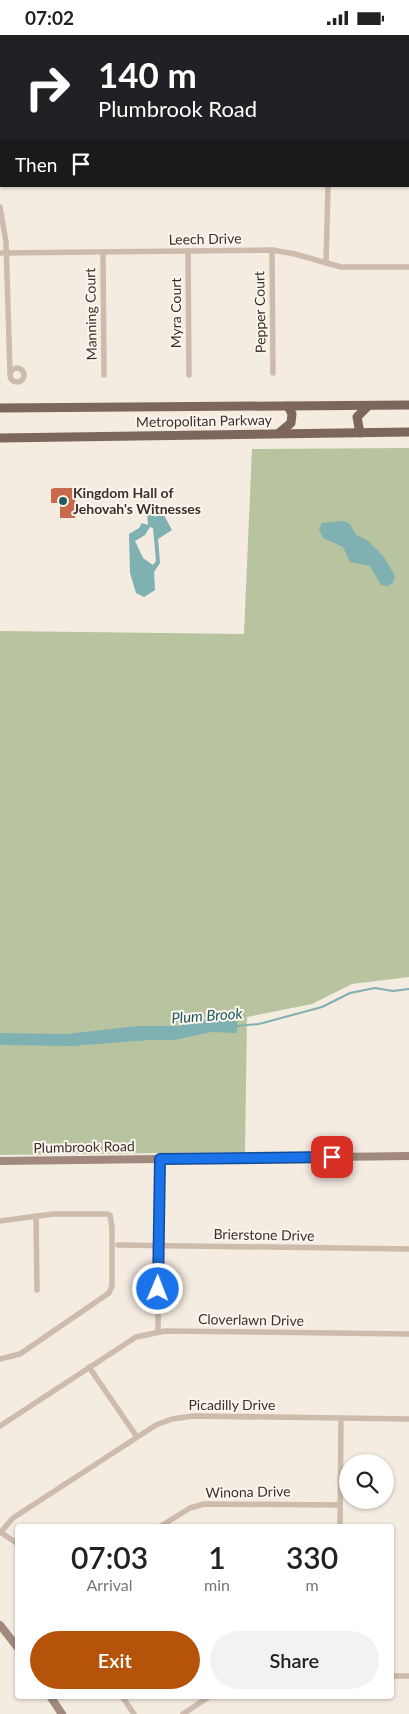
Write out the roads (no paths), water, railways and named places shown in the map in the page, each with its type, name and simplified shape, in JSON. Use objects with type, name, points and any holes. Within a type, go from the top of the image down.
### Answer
[{"type":"main road","points":[[360,433],[357,417],[368,405]]},
{"type":"main road","name":"Metropolitan Parkway","points":[[0,408],[409,405]]},
{"type":"main road","points":[[279,433],[291,423],[292,414],[288,406]]},
{"type":"main road","name":"Metropolitan Parkway","points":[[0,438],[279,433],[409,433]]},
{"type":"street","points":[[326,263],[328,187]]},
{"type":"street","points":[[0,207],[6,235],[3,253],[10,379],[19,382],[24,375],[10,363]]},
{"type":"street","name":"Leech Drive","points":[[3,253],[272,250],[348,267],[409,267]]},
{"type":"street","name":"Pepper Court","points":[[272,250],[273,373]]},
{"type":"street","name":"Myra Court","points":[[188,251],[189,375]]},
{"type":"street","name":"Manning Court","points":[[103,253],[104,375]]},
{"type":"street","points":[[10,372],[18,368]]},
{"type":"street","name":"Plumbrook Road","points":[[0,1161],[409,1157]]},
{"type":"street","points":[[158,1331],[160,1159]]},
{"type":"street","points":[[0,1221],[36,1216],[110,1215],[112,1228],[111,1290],[20,1354],[0,1359]]},
{"type":"street","points":[[36,1216],[37,1290]]},
{"type":"street","name":"Brierstone Drive","points":[[118,1245],[409,1249]]},
{"type":"street","name":"Cloverlawn Drive","points":[[0,1426],[136,1337],[158,1331],[409,1334]]},
{"type":"street","points":[[90,1367],[137,1437]]},
{"type":"street","name":"Picadilly Drive","points":[[0,1532],[13,1518],[163,1421],[194,1416],[409,1419]]},
{"type":"street","points":[[341,1418],[341,1454]]},
{"type":"street","name":"Winona Drive","points":[[164,1524],[190,1508],[204,1504],[339,1505]]},
{"type":"street","points":[[340,1509],[340,1524]]},
{"type":"street","points":[[0,1532],[15,1542]]},
{"type":"street","points":[[0,1625],[15,1644]]},
{"type":"street","points":[[394,1676],[409,1676]]},
{"type":"street","points":[[52,1699],[62,1714]]},
{"type":"street","points":[[124,1699],[134,1714]]},
{"type":"street","points":[[183,1714],[206,1699]]},
{"type":"water","points":[[159,506],[172,530],[158,539],[160,563],[154,572],[155,590],[144,597],[136,593],[130,573],[129,534],[139,528],[142,523],[148,525],[147,512],[156,517]],"holes":[[[150,527],[153,528],[156,561],[153,565],[143,558],[135,541],[145,535]]]},
{"type":"water","points":[[344,521],[350,524],[356,535],[367,540],[384,557],[395,576],[393,583],[387,586],[381,585],[370,566],[350,562],[343,547],[323,538],[319,529],[322,523]]},
{"type":"water","points":[[226,1019],[237,1021],[237,1033],[212,1032],[174,1040],[72,1046],[0,1045],[0,1033],[66,1034],[138,1026],[179,1026],[199,1020]]},
{"type":"waterway","name":"Plum Brook","points":[[236,1026],[259,1024],[322,1007],[350,993],[375,988],[393,991],[409,989]]},
{"type":"place","name":"Kingdom Hall of Jehovah's Witnesses","points":[[63,501]]}]
